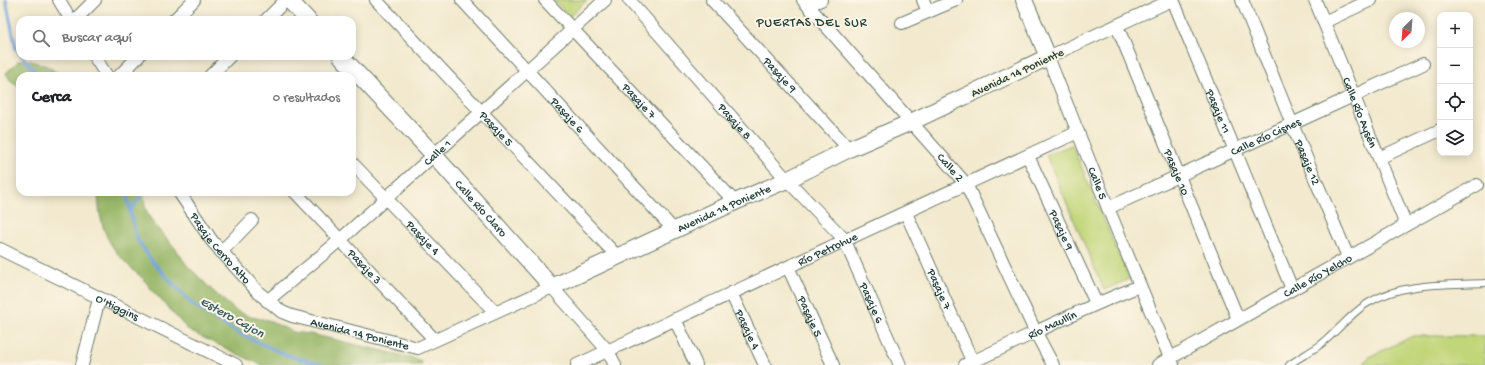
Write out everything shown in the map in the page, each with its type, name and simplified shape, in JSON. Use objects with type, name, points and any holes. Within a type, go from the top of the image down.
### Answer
[{"type":"street","points":[[58,0],[68,16]]},
{"type":"street","points":[[80,16],[96,0]]},
{"type":"street","points":[[178,16],[194,0]]},
{"type":"street","points":[[270,16],[288,0],[304,16]]},
{"type":"street","name":"Pasaje 5","points":[[376,0],[480,113],[617,256]]},
{"type":"street","name":"Pasaje 6","points":[[462,0],[674,230]]},
{"type":"street","name":"Pasaje 7","points":[[545,0],[735,202]]},
{"type":"street","name":"Calle 1","points":[[267,301],[386,199],[604,0]]},
{"type":"street","name":"Pasaje 8","points":[[629,0],[787,180],[844,239]]},
{"type":"street","name":"Pasaje 9","points":[[712,0],[849,149]]},
{"type":"street","points":[[806,3],[821,0]]},
{"type":"street","points":[[923,0],[928,12]]},
{"type":"street","points":[[902,24],[956,0]]},
{"type":"street","name":"Calle 5","points":[[1024,0],[1171,362]]},
{"type":"street","name":"Avenida 14 Poniente","points":[[267,301],[282,312],[292,316],[418,348],[735,202],[787,180],[849,149],[911,122],[1173,0]]},
{"type":"street","name":"Pasaje 11","points":[[1173,0],[1292,289]]},
{"type":"street","name":"Pasaje 12","points":[[1242,0],[1348,257]]},
{"type":"street","name":"Calle Río Aysén","points":[[1315,0],[1406,225]]},
{"type":"street","points":[[1324,22],[1371,0]]},
{"type":"street","name":"Calle 2","points":[[806,3],[966,184],[1036,333],[1053,365]]},
{"type":"street","name":"Pasaje 10","points":[[1117,26],[1238,319]]},
{"type":"street","points":[[97,60],[104,72]]},
{"type":"street","points":[[123,72],[134,60]]},
{"type":"street","points":[[214,72],[226,60]]},
{"type":"street","name":"Calle Río Claro","points":[[345,60],[434,155],[552,287],[608,351],[615,365]]},
{"type":"street","name":"Calle Río Cisnes","points":[[1108,208],[1423,64]]},
{"type":"street","points":[[1379,158],[1437,131]]},
{"type":"street","name":"Río Petrohue","points":[[576,365],[788,267],[844,239],[906,213],[1078,132]]},
{"type":"street","name":"Pasaje 9","points":[[1028,156],[1096,303]]},
{"type":"street","name":"Pasaje 4","points":[[356,167],[495,312]]},
{"type":"street","name":"Calle Río Yelcho","points":[[1158,365],[1171,362],[1238,319],[1478,185]]},
{"type":"street","name":"Pasaje Cerro Alto","points":[[183,196],[212,241],[267,301]]},
{"type":"street","name":"Pasaje 3","points":[[299,196],[435,340]]},
{"type":"street","name":"Pasaje 7","points":[[906,213],[970,364]]},
{"type":"street","points":[[221,252],[252,220]]},
{"type":"street","name":"Pasaje 6","points":[[844,239],[900,365]]},
{"type":"street","name":"O'Higgins","points":[[0,249],[99,299],[236,365]]},
{"type":"street","name":"Pasaje 5","points":[[788,267],[833,365]]},
{"type":"street","name":"Río Maullín","points":[[970,364],[1096,303],[1140,286]]},
{"type":"street","name":"Pasaje 4","points":[[731,293],[765,365]]},
{"type":"street","points":[[82,365],[99,299]]},
{"type":"street","points":[[675,319],[696,365]]},
{"type":"lane","points":[[1289,365],[1320,345],[1367,303],[1381,296],[1397,290],[1485,283]]},
{"type":"green space","points":[[554,0],[587,0],[569,17]]},
{"type":"green space","points":[[28,60],[47,66],[56,72],[16,72],[16,84],[10,80],[6,73],[18,61]]},
{"type":"green space","points":[[1072,145],[1129,279],[1104,290],[1046,155]]},
{"type":"green space","points":[[98,196],[144,196],[148,215],[176,249],[186,264],[213,291],[235,310],[251,317],[268,320],[293,332],[310,334],[413,358],[421,362],[422,365],[261,365],[189,331],[146,282],[120,257],[114,249],[105,232]]},
{"type":"green space","points":[[1413,336],[1485,336],[1485,365],[1363,365],[1369,357]]},
{"type":"waterway","name":"Estero Cajon","points":[[6,0],[16,49]]},
{"type":"waterway","name":"Estero Cajon","points":[[25,60],[36,72]]},
{"type":"waterway","name":"Estero Cajon","points":[[128,196],[137,239],[152,261],[192,304],[236,332],[286,355],[323,365]]},
{"type":"waterway","points":[[130,211],[141,196]]},
{"type":"district","name":"PUERTAS DEL SUR","points":[[812,21]]}]
